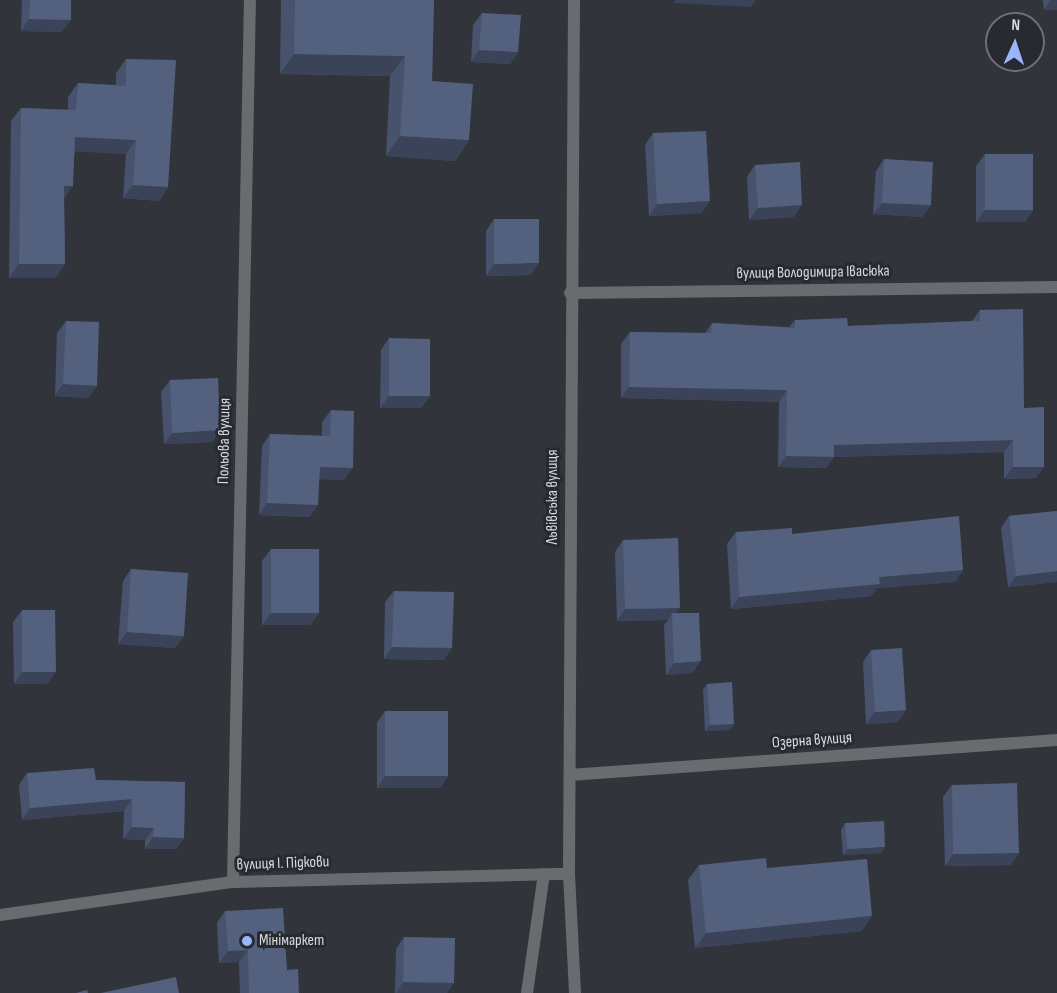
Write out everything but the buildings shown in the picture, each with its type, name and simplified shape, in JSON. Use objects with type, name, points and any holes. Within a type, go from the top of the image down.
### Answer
[{"type":"street","name":"Польова вулиця","points":[[233,882],[250,0]]},
{"type":"street","name":"Львівська вулиця","points":[[574,0],[570,293],[568,874],[575,993]]},
{"type":"street","name":"вулиця Володимира Івасюка","points":[[570,293],[1057,287]]},
{"type":"street","name":"Озерна вулиця","points":[[570,775],[1057,740]]},
{"type":"street","points":[[526,993],[544,874]]},
{"type":"street","name":"вулиця І. Підкови","points":[[0,915],[233,882],[568,874]]},
{"type":"place","name":"Мінімаркет","points":[[247,941]]}]
